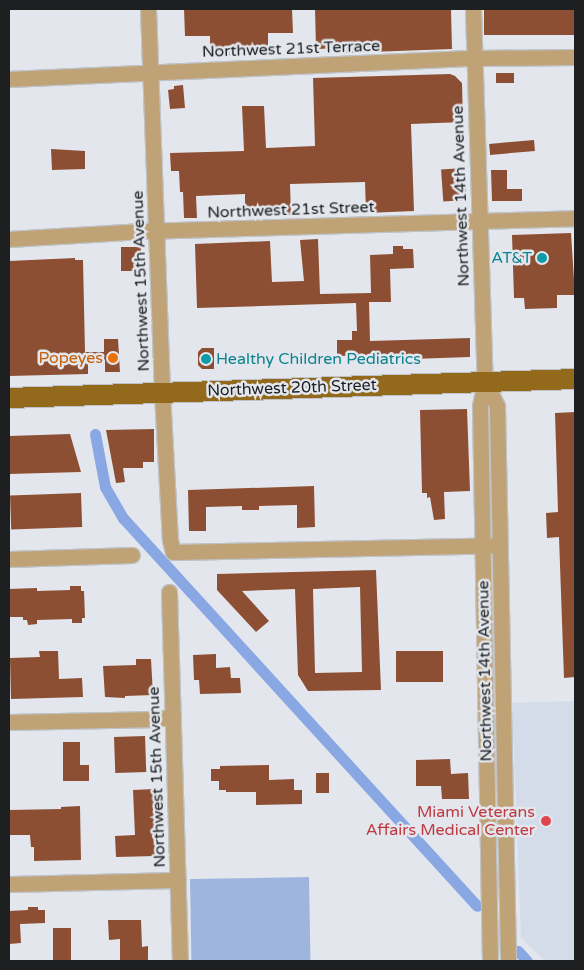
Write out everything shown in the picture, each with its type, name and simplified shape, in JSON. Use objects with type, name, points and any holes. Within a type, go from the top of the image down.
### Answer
[{"type":"main road","name":"Northwest 20th Street","points":[[9,398],[575,379]]},
{"type":"street","name":"Northwest 15th Avenue","points":[[148,9],[162,392],[170,540],[173,552],[483,545]]},
{"type":"street","name":"Northwest 14th Avenue","points":[[473,9],[485,382],[480,406],[490,961]]},
{"type":"street","name":"Northwest 21st Terrace","points":[[9,79],[474,58],[575,57]]},
{"type":"street","name":"Northwest 21st Street","points":[[9,239],[157,231],[575,218]]},
{"type":"street","name":"Northwest 14th Avenue","points":[[485,382],[497,406],[508,961]]},
{"type":"street","points":[[483,545],[500,545]]},
{"type":"street","points":[[9,559],[132,555]]},
{"type":"street","name":"Northwest 15th Avenue","points":[[169,592],[180,961]]},
{"type":"street","points":[[9,722],[158,719],[172,716]]},
{"type":"street","points":[[9,884],[178,880]]},
{"type":"shaded area","name":"Miami Veterans Affairs Medical Center","points":[[575,701],[575,961],[545,961],[521,938],[512,703]]},
{"type":"shaded area","points":[[309,877],[310,960],[191,961],[190,879]]},
{"type":"building","points":[[184,9],[292,9],[293,33],[268,33],[268,54],[210,56],[210,36],[185,36]]},
{"type":"building","points":[[315,9],[451,9],[452,49],[342,53],[342,48],[316,49]]},
{"type":"building","points":[[484,9],[575,9],[575,35],[484,35]]},
{"type":"building","points":[[496,73],[514,73],[514,83],[496,83]]},
{"type":"building","points":[[450,74],[462,83],[463,122],[411,124],[414,211],[366,213],[365,182],[290,184],[291,215],[245,216],[245,194],[196,196],[197,218],[184,218],[183,192],[180,192],[179,171],[171,171],[170,153],[244,151],[242,106],[264,106],[266,148],[315,146],[313,78]]},
{"type":"building","points":[[183,85],[185,108],[170,109],[168,90],[174,89],[174,86]]},
{"type":"building","points":[[534,140],[535,151],[490,155],[489,144]]},
{"type":"building","points":[[51,149],[85,151],[85,169],[52,170]]},
{"type":"building","points":[[464,168],[466,200],[443,202],[441,170]]},
{"type":"building","points":[[491,170],[507,170],[507,189],[522,189],[522,201],[492,201]]},
{"type":"building","name":"AT&T","points":[[571,233],[575,295],[557,295],[557,308],[525,309],[524,298],[514,298],[512,235]]},
{"type":"building","points":[[318,239],[320,294],[371,293],[370,255],[393,254],[393,246],[413,249],[414,268],[390,269],[391,302],[369,302],[370,341],[470,338],[470,357],[383,360],[383,355],[337,356],[337,340],[352,340],[352,331],[357,331],[356,303],[197,308],[195,244],[270,241],[272,282],[304,281],[300,240]]},
{"type":"building","points":[[121,247],[141,247],[141,271],[121,271]]},
{"type":"building","points":[[75,258],[75,260],[83,260],[85,352],[104,352],[104,339],[118,339],[120,372],[105,372],[105,360],[88,360],[88,374],[9,376],[9,261]]},
{"type":"building","name":"Healthy Children Pediatrics","points":[[202,348],[214,348],[214,369],[202,369],[198,365],[198,352]]},
{"type":"building","points":[[467,409],[470,491],[444,492],[445,519],[434,520],[430,497],[427,498],[427,493],[422,493],[420,410]]},
{"type":"building","points":[[575,412],[575,677],[564,678],[559,537],[547,538],[546,513],[558,512],[555,413]]},
{"type":"building","points":[[154,429],[154,462],[143,462],[143,468],[123,468],[125,482],[116,483],[106,430]]},
{"type":"building","points":[[70,434],[81,472],[9,474],[9,436]]},
{"type":"building","points":[[314,486],[315,527],[297,528],[297,505],[259,506],[259,510],[242,510],[242,506],[206,507],[206,531],[189,531],[188,490]]},
{"type":"building","points":[[81,493],[82,527],[11,529],[10,495]]},
{"type":"building","points":[[376,570],[381,690],[308,691],[298,675],[295,589],[242,591],[269,621],[256,632],[217,590],[217,574]],"holes":[[[360,587],[362,672],[315,673],[313,589]]]},
{"type":"building","points":[[70,586],[81,586],[81,591],[84,591],[85,618],[82,618],[82,623],[72,623],[72,619],[37,620],[37,624],[28,625],[27,620],[23,620],[23,617],[9,617],[9,589],[37,588],[37,591],[70,590]]},
{"type":"building","points":[[39,651],[58,651],[59,679],[82,678],[83,697],[11,699],[10,658],[40,657]]},
{"type":"building","points":[[396,651],[443,651],[443,682],[396,682]]},
{"type":"building","points":[[216,654],[216,668],[230,667],[231,678],[240,678],[241,693],[200,694],[199,680],[194,680],[193,655]]},
{"type":"building","points":[[136,659],[151,659],[153,695],[125,696],[125,698],[105,697],[103,666],[136,665]]},
{"type":"building","points":[[145,736],[146,772],[115,773],[114,737]]},
{"type":"building","points":[[63,742],[80,742],[80,765],[89,765],[89,781],[63,781]]},
{"type":"building","points":[[450,759],[451,774],[468,773],[469,799],[442,799],[441,786],[416,786],[416,760]]},
{"type":"building","points":[[269,765],[269,780],[294,779],[294,790],[302,790],[302,804],[256,805],[256,792],[226,792],[226,790],[219,790],[219,781],[211,781],[211,769],[220,769],[220,766]]},
{"type":"building","points":[[316,773],[329,773],[329,793],[316,793]]},
{"type":"building","points":[[154,789],[156,856],[116,857],[115,836],[135,835],[133,790]]},
{"type":"building","points":[[80,806],[81,860],[34,861],[34,847],[31,847],[30,835],[9,835],[9,810],[61,809],[61,807]]},
{"type":"building","points":[[28,907],[38,907],[38,910],[45,910],[45,923],[20,924],[21,943],[9,944],[9,911],[28,910]]},
{"type":"building","points":[[108,920],[141,920],[142,947],[148,946],[148,961],[120,961],[120,939],[109,940]]},
{"type":"building","points":[[53,928],[71,928],[71,961],[53,961]]},
{"type":"waterway","points":[[95,434],[105,487],[123,518],[477,906]]},
{"type":"waterway","points":[[518,951],[527,961]]},
{"type":"place","name":"AT&T","points":[[542,258]]},
{"type":"place","name":"Popeyes","points":[[113,358]]},
{"type":"place","name":"Healthy Children Pediatrics","points":[[206,359]]},
{"type":"place","name":"Miami Veterans Affairs Medical Center","points":[[546,821]]}]
